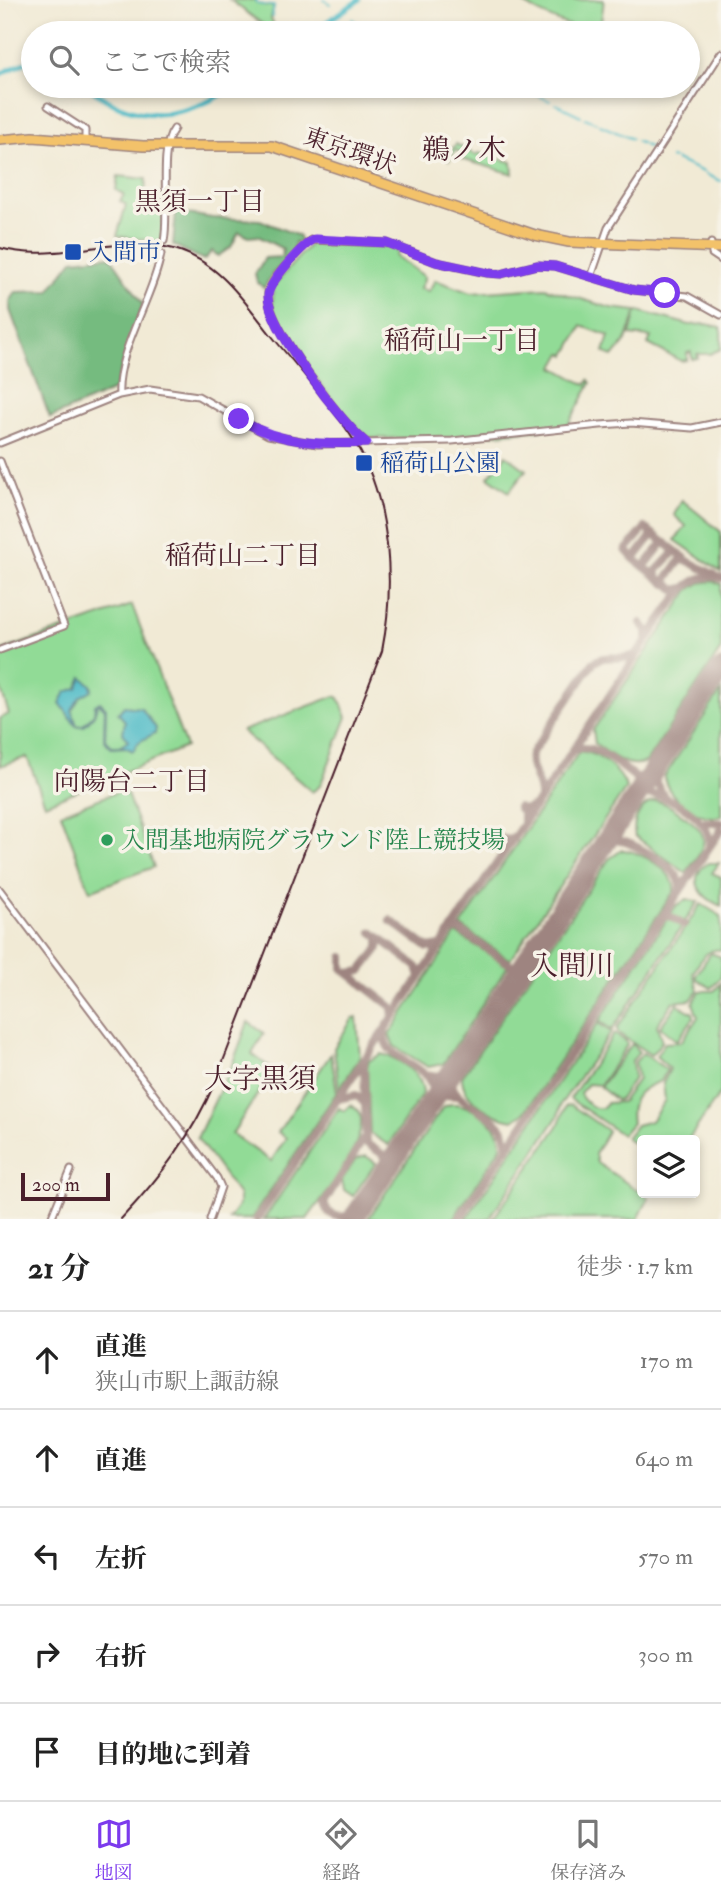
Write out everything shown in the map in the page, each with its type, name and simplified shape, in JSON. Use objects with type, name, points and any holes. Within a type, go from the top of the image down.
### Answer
[{"type":"highway","name":"東京環状","points":[[0,139],[33,134],[169,144]]},
{"type":"highway","name":"東京環状","points":[[0,139],[169,144],[272,142],[528,230],[601,241],[716,246]]},
{"type":"street","points":[[700,85],[721,53]]},
{"type":"street","points":[[592,277],[601,241],[692,98]]},
{"type":"street","points":[[48,106],[85,130],[85,138]]},
{"type":"street","points":[[164,241],[169,144],[174,129]]},
{"type":"street","points":[[367,443],[352,430],[291,349],[271,312],[268,294],[273,281],[309,242],[315,239],[387,243],[436,262],[488,273],[501,274],[544,265],[634,290],[687,296],[721,315]]},
{"type":"street","points":[[716,246],[713,256],[721,260]]},
{"type":"street","points":[[119,395],[127,354],[153,287],[161,254]]},
{"type":"street","points":[[0,443],[119,395],[150,389],[189,393],[211,402],[268,435],[317,444],[452,441],[624,423],[692,428],[721,422]]},
{"type":"street","points":[[0,461],[64,626],[0,650]]},
{"type":"street","points":[[0,890],[218,1178],[221,1187],[210,1219]]},
{"type":"street","points":[[51,1219],[71,1170]]},
{"type":"green space","points":[[230,0],[255,0],[258,4],[274,7],[272,21],[258,21]]},
{"type":"green space","points":[[524,0],[604,0],[601,21],[558,21],[522,3]]},
{"type":"green space","points":[[456,144],[476,155],[479,153],[512,162],[513,174],[461,159],[463,154],[456,150],[449,160],[446,158]]},
{"type":"green space","points":[[118,176],[146,179],[145,196],[157,203],[163,213],[161,242],[117,236],[126,205],[120,201],[124,195],[116,190]]},
{"type":"green space","points":[[176,212],[212,218],[260,220],[299,236],[301,244],[295,242],[293,257],[273,273],[264,288],[257,282],[255,274],[265,258],[282,257],[283,249],[258,236],[249,237],[239,232],[231,247],[218,256],[212,251],[204,260],[173,245]]},
{"type":"green space","points":[[311,243],[391,246],[398,250],[396,256],[425,277],[420,289],[429,291],[435,280],[471,293],[545,288],[611,308],[637,311],[636,314],[638,311],[690,325],[721,327],[721,349],[710,354],[697,354],[698,358],[692,359],[691,352],[687,353],[687,360],[681,361],[648,344],[651,337],[630,335],[635,315],[626,341],[613,357],[604,352],[609,336],[582,326],[566,355],[562,353],[554,367],[586,385],[589,380],[591,383],[567,427],[447,439],[370,438],[350,424],[294,348],[273,310],[273,286]]},
{"type":"green space","points":[[110,256],[143,304],[114,390],[50,418],[10,310],[10,301],[16,292],[49,291],[73,260]]},
{"type":"green space","points":[[506,455],[526,470],[509,492],[488,477]]},
{"type":"green space","points":[[682,500],[721,532],[721,572],[675,540],[686,526],[674,515]]},
{"type":"green space","points":[[713,581],[721,584],[721,649],[646,762],[632,764],[619,760],[595,744],[593,730],[689,590],[700,583]]},
{"type":"green space","points":[[132,605],[186,747],[45,804],[27,757],[0,766],[0,718],[9,714],[0,687],[0,651]]},
{"type":"green space","points":[[721,691],[721,816],[713,817],[686,807],[671,793],[664,777]]},
{"type":"green space","points":[[335,696],[339,698],[347,717],[320,786],[312,792],[242,731]]},
{"type":"green space","points":[[579,752],[593,755],[607,763],[620,775],[626,788],[510,960],[461,926]]},
{"type":"green space","name":"入間基地病院グラウンド陸上競技場","points":[[125,789],[154,867],[90,891],[61,813]]},
{"type":"green space","points":[[655,801],[666,804],[694,823],[703,836],[698,856],[686,873],[635,836],[638,815],[645,806]]},
{"type":"green space","points":[[622,850],[656,863],[670,877],[674,891],[524,1113],[513,1120],[497,1115],[473,1100],[463,1085],[462,1077],[609,859]]},
{"type":"green space","points":[[708,863],[719,863],[712,873],[721,877],[721,906],[702,893],[697,882],[701,869]]},
{"type":"green space","points":[[687,899],[698,902],[612,1030],[599,1021],[676,906]]},
{"type":"green space","points":[[701,904],[721,916],[721,950],[707,953],[693,973],[698,990],[691,1000],[673,1002],[657,1025],[662,1042],[651,1055],[618,1033],[617,1028]]},
{"type":"green space","points":[[456,933],[508,966],[443,1064],[428,1067],[394,1046],[389,1035]]},
{"type":"green space","points":[[711,953],[721,957],[721,977],[711,988],[697,979],[696,975]]},
{"type":"green space","points":[[721,983],[721,1092],[691,1135],[637,1135],[637,1146],[626,1138],[636,1125],[651,1121],[665,1100],[663,1083],[670,1069],[656,1056],[665,1043],[681,1042],[698,1017],[693,1003],[700,991],[714,991]]},
{"type":"green space","points":[[677,1004],[693,1013],[694,1017],[677,1041],[660,1027]]},
{"type":"green space","points":[[357,1017],[360,1057],[339,1089],[334,1048],[353,1018]]},
{"type":"green space","points":[[248,1022],[264,1033],[252,1054],[273,1070],[232,1134],[271,1161],[286,1138],[278,1132],[331,1054],[337,1092],[251,1219],[229,1219],[239,1205],[239,1195],[197,1138],[232,1065]]},
{"type":"green space","points":[[598,1023],[611,1032],[561,1104],[558,1116],[489,1219],[466,1219]]},
{"type":"green space","points":[[614,1034],[626,1041],[627,1045],[600,1085],[588,1084],[580,1093],[589,1104],[602,1108],[607,1103],[622,1102],[638,1079],[635,1062],[643,1053],[667,1070],[661,1081],[637,1095],[632,1107],[632,1123],[622,1135],[570,1099]]},
{"type":"green space","points":[[632,1044],[639,1052],[632,1061],[634,1078],[620,1099],[616,1100],[600,1087]]},
{"type":"green space","points":[[381,1054],[409,1068],[419,1079],[423,1093],[388,1145],[370,1133],[367,1067],[369,1061]]},
{"type":"green space","points":[[451,1104],[468,1107],[484,1117],[497,1131],[501,1147],[453,1219],[368,1219],[443,1107]]},
{"type":"green space","points":[[350,1105],[359,1113],[361,1126],[356,1142],[337,1178],[307,1219],[264,1219],[339,1108],[344,1111]]},
{"type":"green space","points":[[571,1105],[608,1131],[595,1154],[597,1163],[637,1190],[637,1198],[649,1198],[638,1219],[493,1219],[558,1126],[566,1106]]},
{"type":"green space","points":[[366,1156],[376,1163],[353,1196],[344,1190],[342,1180],[356,1159]]},
{"type":"water","points":[[82,677],[91,685],[92,690],[80,697],[72,710],[77,726],[60,703],[66,692],[77,688]]},
{"type":"water","points":[[100,702],[106,708],[105,740],[113,747],[119,747],[128,741],[123,733],[125,721],[118,713],[124,706],[141,708],[156,728],[155,733],[139,742],[133,751],[125,747],[111,748],[104,740],[105,709],[100,704],[97,705],[94,715],[84,726],[77,726],[83,725],[94,714],[95,705]]},
{"type":"waterway","points":[[256,0],[258,4],[274,6],[272,17]]},
{"type":"waterway","points":[[324,0],[330,4]]},
{"type":"waterway","points":[[328,21],[359,0]]},
{"type":"waterway","points":[[0,74],[21,64]]},
{"type":"waterway","points":[[104,98],[124,108],[161,114],[198,106],[215,98]]},
{"type":"waterway","points":[[543,98],[550,101]]},
{"type":"waterway","points":[[556,104],[581,116]]},
{"type":"waterway","points":[[585,118],[597,123]]},
{"type":"waterway","points":[[600,125],[632,139]]},
{"type":"waterway","points":[[636,141],[655,150]]},
{"type":"waterway","points":[[676,160],[703,172]]},
{"type":"waterway","points":[[705,174],[721,181]]},
{"type":"taxiway","points":[[634,559],[626,550],[645,528],[685,558]]},
{"type":"taxiway","points":[[656,536],[651,537],[634,559],[666,584]]},
{"type":"taxiway","points":[[644,567],[662,544],[666,543]]},
{"type":"taxiway","points":[[658,578],[656,571],[675,551]]},
{"type":"taxiway","points":[[685,588],[675,590],[665,581],[682,558],[715,575]]},
{"type":"taxiway","points":[[257,1219],[671,605],[692,582],[710,576],[721,578]]},
{"type":"taxiway","points":[[641,623],[647,630],[647,638]]},
{"type":"taxiway","points":[[540,797],[539,786],[531,766],[531,754],[593,663],[603,658],[635,655]]},
{"type":"taxiway","points":[[572,751],[588,748],[613,760],[635,777],[638,788],[636,797]]},
{"type":"taxiway","points":[[656,767],[656,783],[664,796]]},
{"type":"taxiway","points":[[636,797],[658,796],[671,800],[695,815],[709,836],[709,846]]},
{"type":"taxiway","points":[[523,823],[523,813],[518,807],[524,810],[534,806]]},
{"type":"taxiway","points":[[703,822],[721,823]]},
{"type":"taxiway","points":[[459,1219],[721,830]]},
{"type":"taxiway","points":[[503,851],[499,838],[509,840],[514,836]]},
{"type":"taxiway","points":[[620,841],[642,850],[673,871],[680,884],[679,892]]},
{"type":"taxiway","points":[[661,919],[670,916],[684,925]]},
{"type":"taxiway","points":[[390,920],[428,948],[440,946]]},
{"type":"taxiway","points":[[451,932],[458,929],[512,966],[525,962]]},
{"type":"taxiway","points":[[372,932],[417,967],[420,977]]},
{"type":"taxiway","points":[[349,973],[361,971],[379,948],[379,937]]},
{"type":"taxiway","points":[[343,957],[343,969],[392,1007],[393,1017]]},
{"type":"taxiway","points":[[385,1030],[385,1042],[391,1050],[427,1077],[432,1088],[431,1102]]},
{"type":"taxiway","points":[[364,1061],[366,1143],[385,1156],[396,1155]]},
{"type":"taxiway","points":[[454,1068],[452,1082],[456,1092],[498,1124],[505,1134],[507,1147]]},
{"type":"taxiway","points":[[425,1074],[438,1076],[454,1068]]},
{"type":"taxiway","points":[[338,1099],[356,1095],[365,1104]]},
{"type":"taxiway","points":[[432,1102],[443,1095],[458,1096]]},
{"type":"taxiway","points":[[357,1212],[347,1216],[333,1215],[324,1203],[366,1135]]},
{"type":"taxiway","points":[[383,1155],[387,1168]]},
{"type":"runway","points":[[353,1219],[721,670]]},
{"type":"railway","points":[[0,248],[43,253],[131,244],[152,245],[174,249],[204,263],[240,296],[316,388],[356,444],[377,492],[387,545],[388,599],[382,651],[215,1082],[174,1155],[121,1219]]},
{"type":"place","name":"入間市","points":[[73,252]]},
{"type":"place","name":"稲荷山公園","points":[[364,463]]},
{"type":"place","name":"入間基地病院グラウンド陸上競技場","points":[[107,840]]},
{"type":"district","name":"鵜ノ木","points":[[464,150]]},
{"type":"district","name":"黒須一丁目","points":[[200,202]]},
{"type":"district","name":"稲荷山一丁目","points":[[462,341]]},
{"type":"district","name":"稲荷山二丁目","points":[[243,556]]},
{"type":"district","name":"向陽台二丁目","points":[[132,782]]},
{"type":"district","name":"入間川","points":[[572,966]]},
{"type":"district","name":"大字黒須","points":[[260,1079]]},
{"type":"route","points":[[239,419],[260,432],[290,440],[317,444],[367,443],[352,430],[291,349],[271,312],[268,298],[270,286],[276,276],[311,240],[387,243],[436,262],[488,273],[501,274],[537,265],[555,266],[634,290],[665,293]]}]
